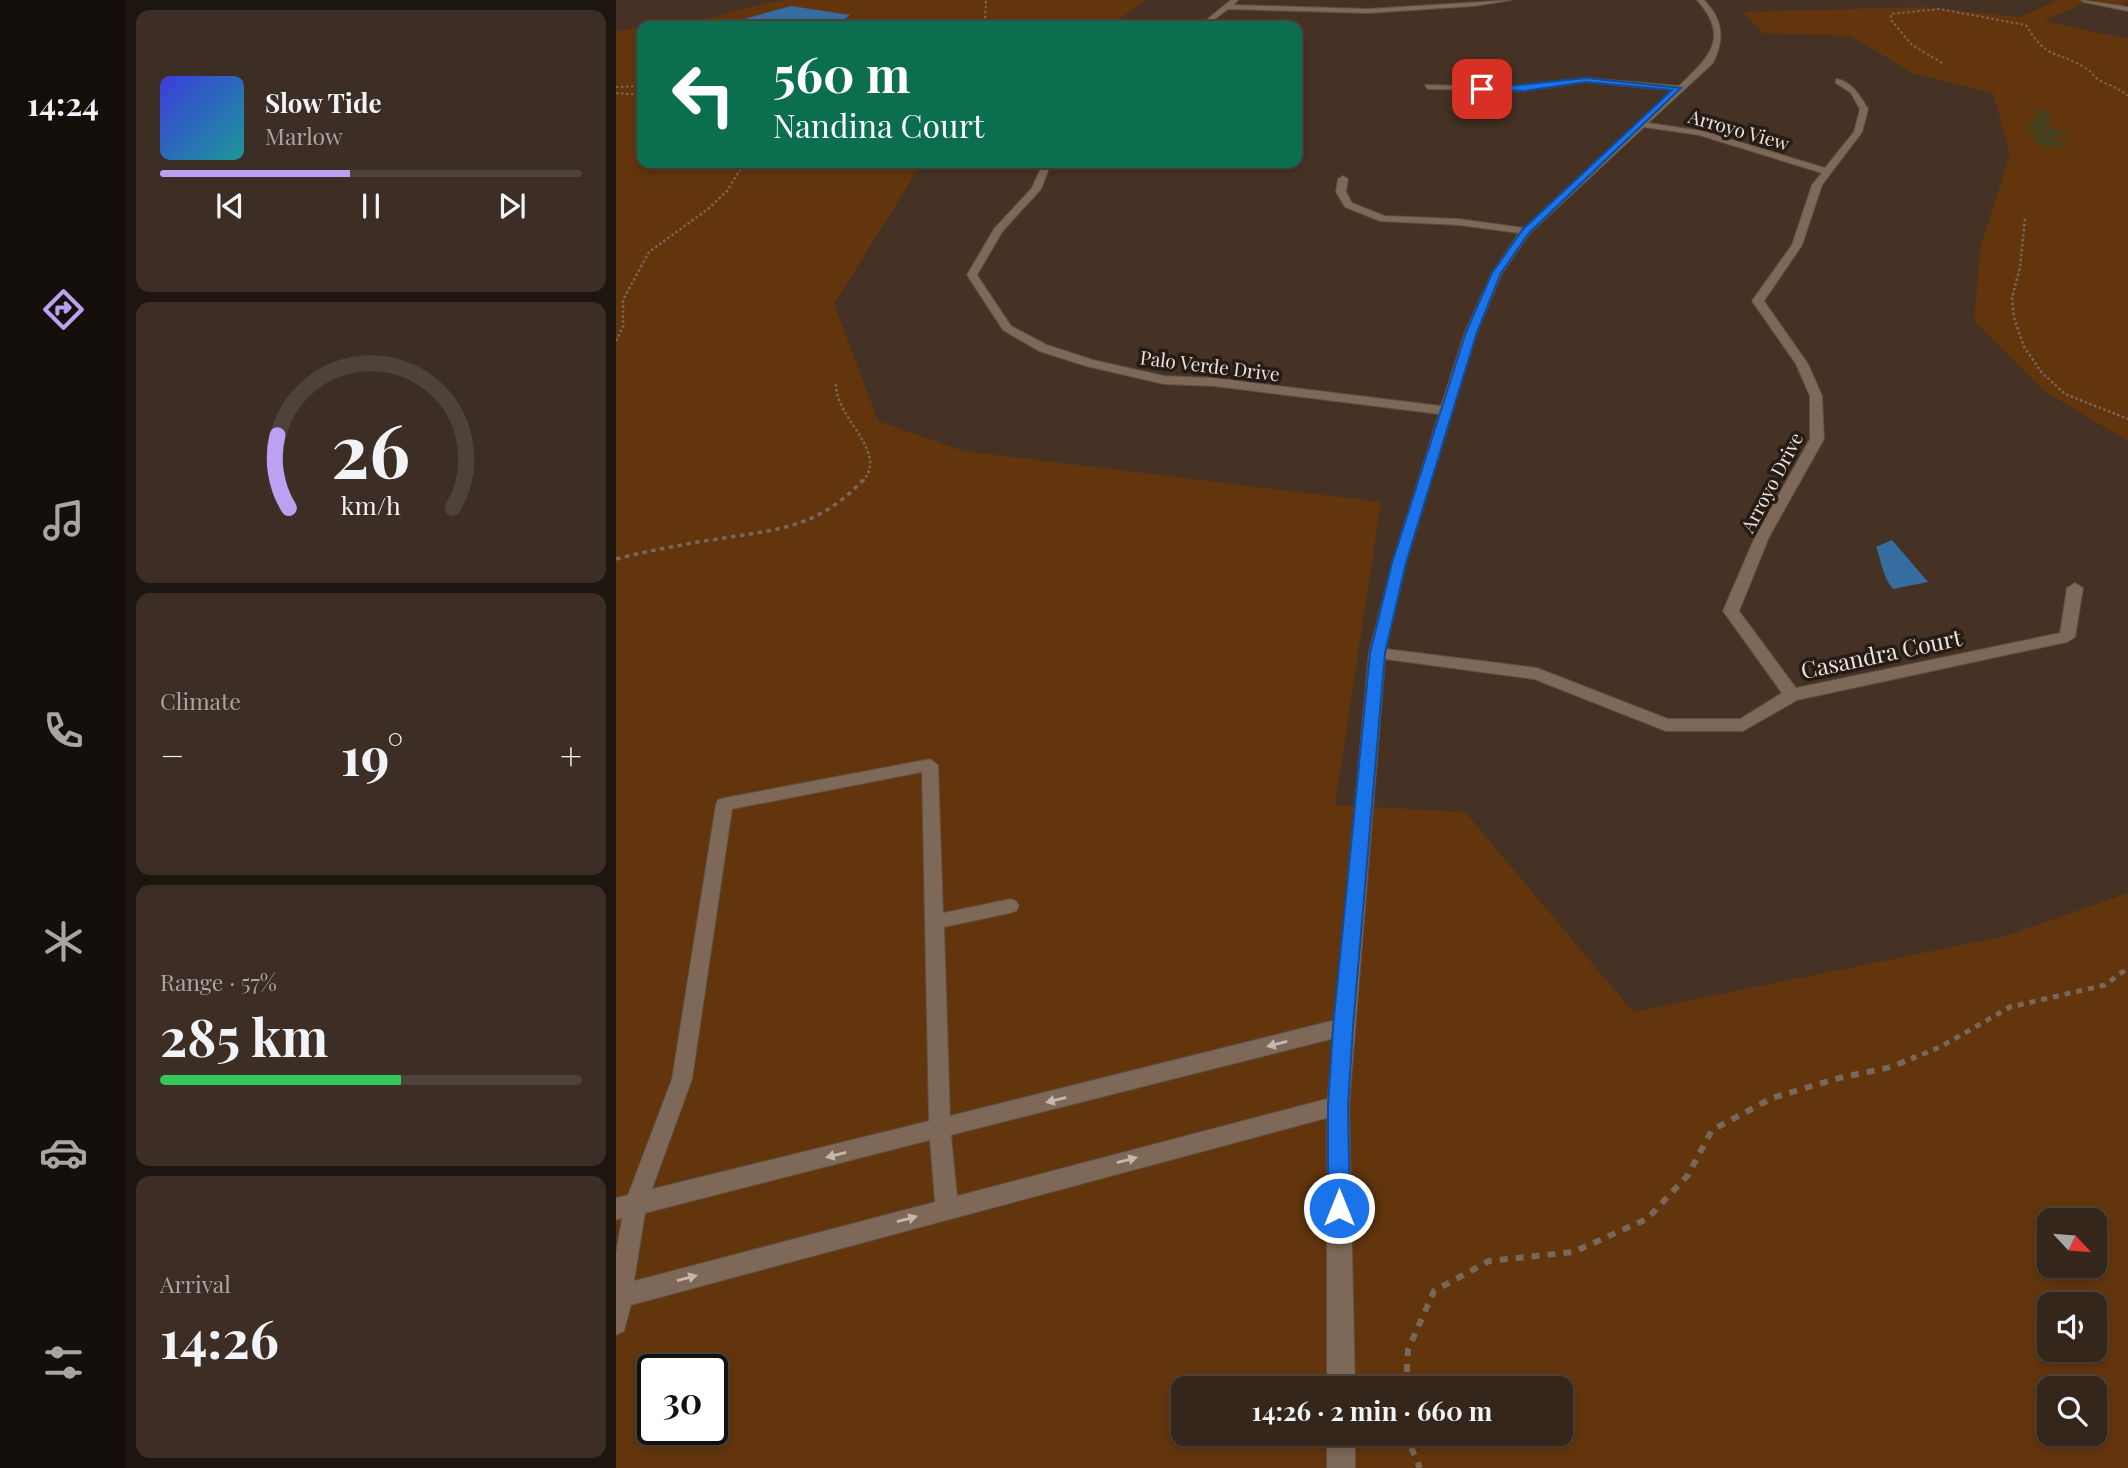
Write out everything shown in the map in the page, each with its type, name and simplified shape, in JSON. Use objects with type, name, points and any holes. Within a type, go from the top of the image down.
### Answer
[{"type":"street","points":[[1209,21],[1235,0]]},
{"type":"street","points":[[1228,7],[1288,12],[1368,11],[1509,0]]},
{"type":"street","points":[[1341,1376],[1338,1106],[1343,1027],[1377,653],[1399,563],[1471,332],[1496,273],[1526,231],[1710,61],[1719,42],[1718,24],[1709,8],[1700,0]]},
{"type":"street","points":[[2084,0],[2128,9]]},
{"type":"street","points":[[1428,87],[1524,89],[1586,80],[1678,88]]},
{"type":"street","points":[[1825,171],[1844,153],[1858,132],[1864,108],[1854,92],[1839,81]]},
{"type":"street","name":"Arroyo View","points":[[1641,124],[1700,133],[1825,171]]},
{"type":"street","name":"Palo Verde Drive","points":[[1045,168],[1036,189],[998,231],[972,275],[1007,328],[1043,348],[1090,363],[1164,380],[1214,382],[1447,411]]},
{"type":"street","name":"Arroyo Drive","points":[[1792,695],[1731,611],[1762,537],[1817,439],[1816,396],[1802,364],[1758,300],[1797,245],[1817,185],[1825,171]]},
{"type":"street","points":[[1343,179],[1340,192],[1348,205],[1384,219],[1459,222],[1526,231]]},
{"type":"street","name":"Casandra Court","points":[[1377,653],[1537,674],[1666,725],[1743,725],[1792,695],[2067,636],[2076,588]]},
{"type":"street","points":[[1341,1446],[1341,1468]]},
{"type":"lane","points":[[616,1323],[625,1207],[682,1079],[724,804],[930,765],[940,1130],[947,1209]]},
{"type":"lane","points":[[934,922],[1010,906]]},
{"type":"lane","points":[[625,1207],[1343,1027]]},
{"type":"lane","points":[[619,1296],[1338,1106]]},
{"type":"path","points":[[983,21],[986,0]]},
{"type":"path","points":[[1942,63],[1900,34],[1891,20],[1891,15],[1917,9],[1959,11],[2026,25],[2036,42],[2052,55],[2088,69],[2097,79],[2119,88],[2128,96]]},
{"type":"path","points":[[616,87],[637,86]]},
{"type":"path","points":[[616,93],[637,95]]},
{"type":"path","points":[[616,341],[623,327],[623,300],[649,252],[708,209],[727,191],[741,168]]},
{"type":"path","points":[[2025,219],[2021,229],[2021,262],[2013,285],[2012,304],[2022,346],[2054,384],[2076,400],[2128,419]]},
{"type":"path","points":[[616,559],[677,545],[782,531],[858,488],[870,472],[871,454],[841,413],[834,396],[836,384]]},
{"type":"path","points":[[1407,1376],[1408,1350],[1434,1292],[1489,1261],[1573,1252],[1647,1219],[1688,1175],[1712,1130],[1772,1098],[1839,1078],[1891,1067],[1940,1047],[2010,1007],[2105,985],[2128,968]]},
{"type":"path","points":[[1411,1446],[1420,1468]]},
{"type":"shaded area","points":[[787,0],[1145,0],[1117,21],[695,21]]},
{"type":"shaded area","points":[[2058,0],[2091,0],[2044,21],[2128,39],[2128,441],[2043,390],[1974,321],[1981,245],[2010,154],[1993,93],[1912,73],[1851,36],[1763,33],[1743,12],[1926,7],[2020,17]]},
{"type":"shaded area","points":[[2091,0],[2128,0],[2121,6]]},
{"type":"shaded area","points":[[637,28],[637,168],[919,168],[834,304],[878,421],[963,451],[1381,502],[1335,805],[1465,812],[1633,1012],[2006,936],[2128,893],[2128,1468],[616,1468],[616,31]]},
{"type":"sand","points":[[2030,107],[2044,110],[2052,118],[2047,126],[2072,135],[2053,138],[2070,145],[2049,147],[2031,138],[2040,135],[2029,132],[2026,125],[2033,123],[2032,117],[2040,116]]},
{"type":"water","points":[[791,6],[850,15],[843,21],[736,21]]},
{"type":"water","points":[[1892,540],[1928,582],[1893,589],[1884,574],[1876,547]]},
{"type":"route","points":[[1339,1208],[1338,1106],[1343,1027],[1377,653],[1399,563],[1471,332],[1496,273],[1526,231],[1678,88],[1586,80],[1524,89],[1482,89]]}]
